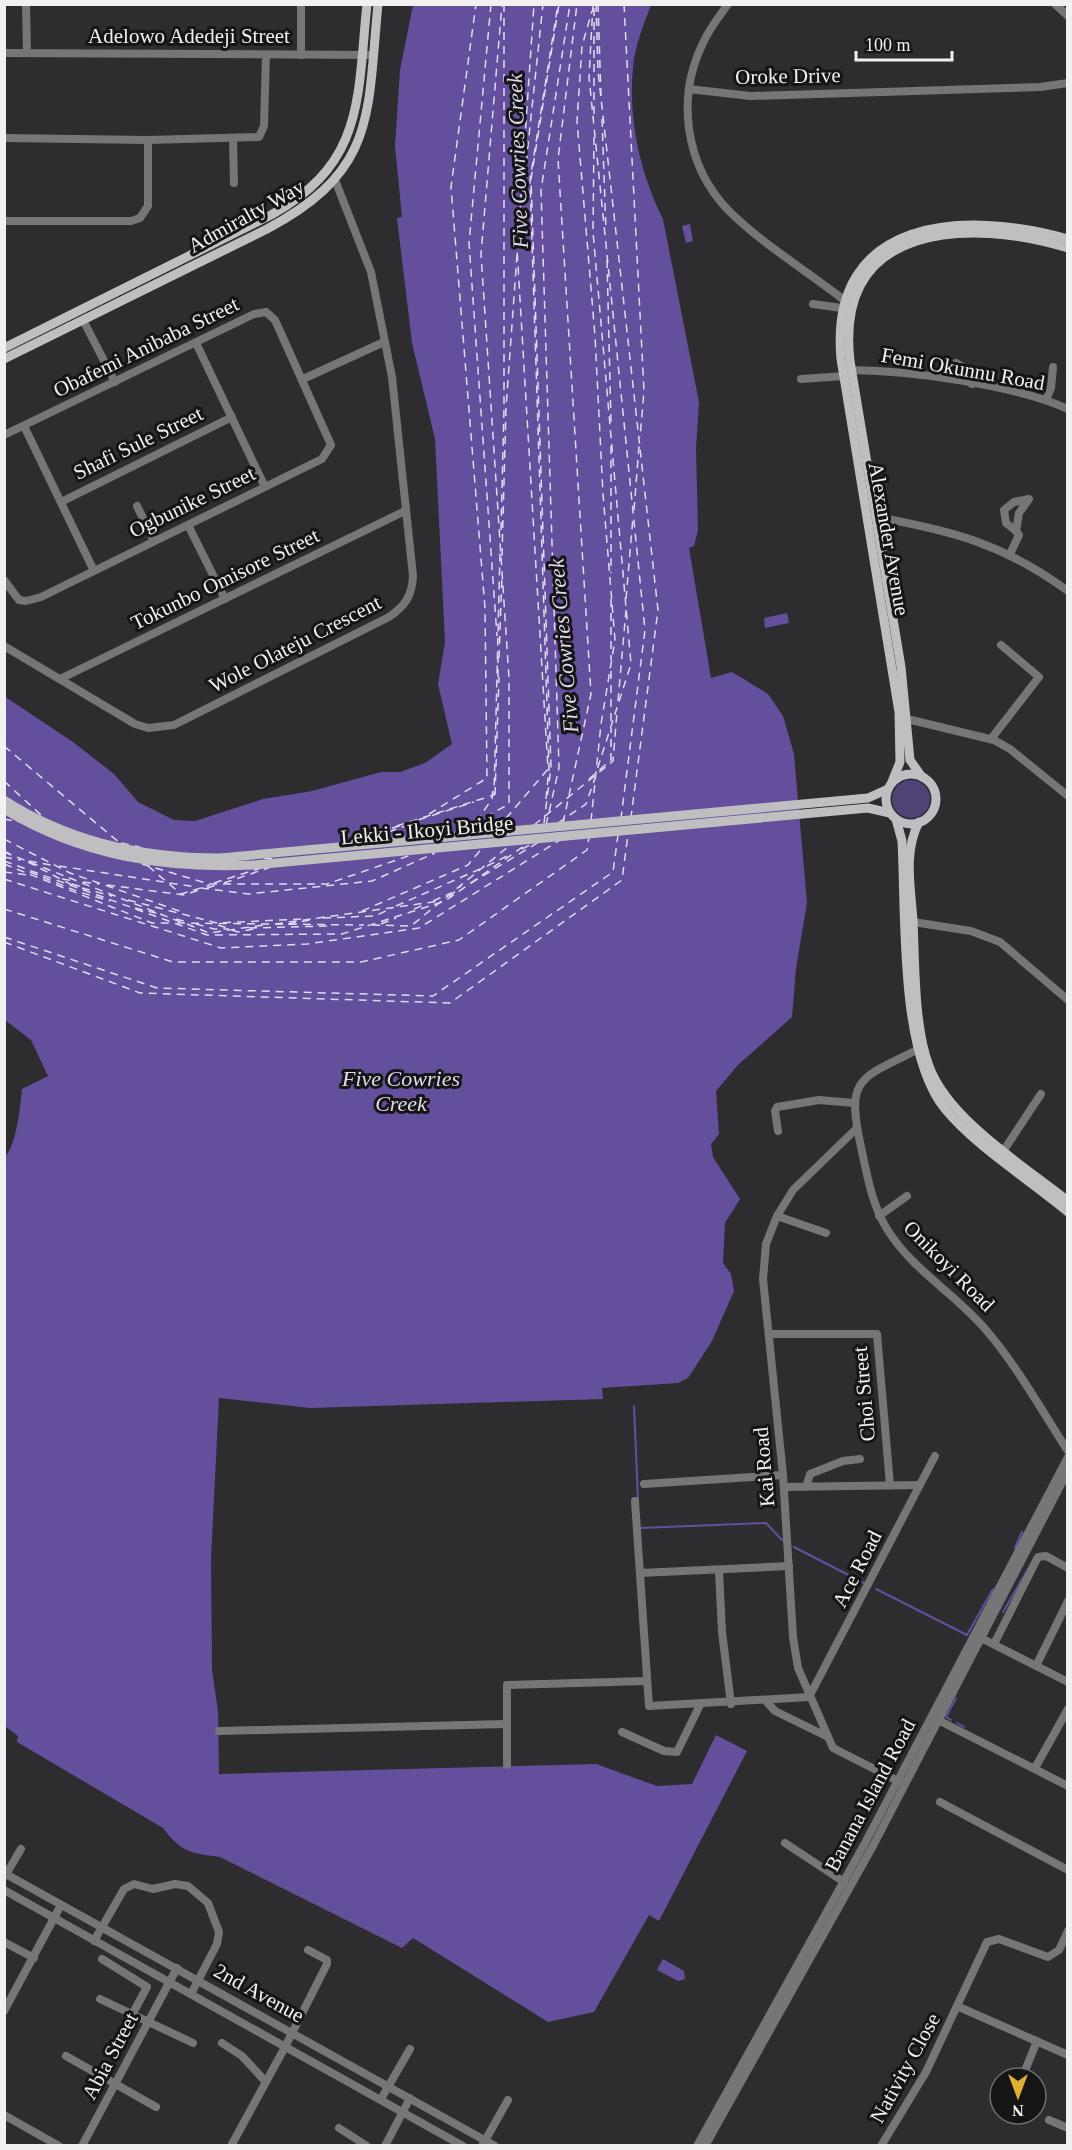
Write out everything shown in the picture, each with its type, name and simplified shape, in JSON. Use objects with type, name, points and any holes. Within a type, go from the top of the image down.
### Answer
[{"type":"main road","name":"Admiralty Way","points":[[4,348],[271,215],[310,190],[332,166],[347,140],[356,110],[367,4]]},
{"type":"main road","name":"Admiralty Way","points":[[4,359],[285,219],[314,201],[347,165],[362,130],[378,4]]},
{"type":"main road","points":[[846,303],[854,279],[875,257],[889,245],[926,229],[957,225],[997,227],[1068,239]]},
{"type":"main road","points":[[846,303],[887,256],[922,238],[952,233],[978,233],[1024,238],[1068,248]]},
{"type":"main road","name":"Alexander Avenue","points":[[846,303],[840,341],[848,373],[896,684],[900,762],[890,786]]},
{"type":"main road","name":"Alexander Avenue","points":[[858,437],[876,517],[907,719],[910,760],[922,777]]},
{"type":"main road","points":[[904,775],[922,777],[933,787],[936,801],[930,814],[919,822],[907,824],[862,804],[904,775]]},
{"type":"main road","points":[[890,786],[886,801],[902,841],[905,928],[917,1050],[932,1091],[951,1116],[1068,1212]]},
{"type":"main road","name":"Lekki - Ikoyi Bridge","points":[[4,800],[66,831],[118,848],[171,857],[220,858],[862,804]]},
{"type":"main road","name":"Lekki - Ikoyi Bridge","points":[[4,809],[64,839],[116,856],[168,865],[221,866],[862,804]]},
{"type":"main road","points":[[919,822],[911,842],[910,852],[921,1030],[929,1068],[941,1090],[957,1111],[1068,1202]]},
{"type":"street","points":[[27,4],[27,53]]},
{"type":"street","points":[[300,4],[301,55]]},
{"type":"street","points":[[728,4],[703,43],[689,89],[690,139],[700,168],[713,192],[748,228],[846,303]]},
{"type":"street","points":[[1055,4],[1068,16]]},
{"type":"street","name":"Adelowo Adedeji Street","points":[[4,53],[373,55]]},
{"type":"street","points":[[4,138],[252,139],[262,133],[266,55]]},
{"type":"street","name":"Oroke Drive","points":[[689,89],[750,96],[1040,87],[1068,83]]},
{"type":"street","points":[[233,139],[234,183]]},
{"type":"street","points":[[4,221],[131,221],[140,218],[148,206],[148,140]]},
{"type":"street","name":"Wole Olateju Crescent","points":[[4,646],[135,724],[160,729],[174,725],[389,618],[405,604],[410,596],[413,576],[392,377],[370,272],[335,180]]},
{"type":"street","points":[[813,304],[846,303]]},
{"type":"street","name":"Obafemi Anibaba Street","points":[[4,435],[254,314],[266,312],[275,320],[303,379]]},
{"type":"street","points":[[83,320],[115,382]]},
{"type":"street","points":[[303,379],[384,342]]},
{"type":"street","points":[[196,343],[265,487]]},
{"type":"street","points":[[956,363],[972,372],[972,384]]},
{"type":"street","points":[[1046,400],[1051,388],[1053,367]]},
{"type":"street","name":"Femi Okunnu Road","points":[[801,379],[848,373],[972,384],[1046,400],[1068,409]]},
{"type":"street","name":"Ogbunike Street","points":[[4,580],[13,596],[26,601],[41,597],[322,459],[330,450],[330,439],[303,379]]},
{"type":"street","name":"Shafi Sule Street","points":[[61,502],[232,417]]},
{"type":"street","points":[[24,426],[94,571]]},
{"type":"street","points":[[137,506],[154,540]]},
{"type":"street","name":"Tokunbo Omisore Street","points":[[60,679],[405,511]]},
{"type":"street","points":[[876,517],[945,530],[973,538],[1010,554],[1068,591]]},
{"type":"street","points":[[188,525],[225,599]]},
{"type":"street","points":[[1010,554],[1018,538],[1016,531]]},
{"type":"street","points":[[991,739],[1039,677],[1001,645]]},
{"type":"street","points":[[907,719],[991,739],[1010,749],[1068,796]]},
{"type":"street","points":[[913,922],[987,935],[1000,942],[1068,1000]]},
{"type":"street","name":"Onikoyi Road","points":[[917,1050],[864,1078],[859,1083],[854,1103],[856,1129],[879,1216],[906,1254],[987,1330],[1068,1451]]},
{"type":"street","points":[[1004,1150],[1041,1094]]},
{"type":"street","points":[[778,1131],[774,1110],[777,1107],[819,1100],[854,1103]]},
{"type":"street","name":"Kai Road","points":[[856,1129],[793,1190],[770,1229],[763,1261],[784,1487],[795,1652],[809,1697],[828,1737],[839,1753],[901,1783]]},
{"type":"street","points":[[879,1216],[907,1196]]},
{"type":"street","points":[[777,1216],[826,1233]]},
{"type":"street","name":"Choi Street","points":[[769,1335],[877,1334],[890,1485]]},
{"type":"street","name":"Ace Road","points":[[809,1697],[935,1456]]},
{"type":"street","name":"Banana Island Road","points":[[705,2145],[874,1844],[901,1783],[1068,1457]]},
{"type":"street","points":[[806,1487],[810,1474],[843,1461],[860,1459]]},
{"type":"street","name":"Banana Island Road","points":[[697,2145],[844,1882],[938,1720],[1068,1471]]},
{"type":"street","points":[[644,1484],[783,1475]]},
{"type":"street","points":[[784,1487],[919,1485]]},
{"type":"street","points":[[635,1501],[648,1704],[653,1708],[809,1697]]},
{"type":"street","points":[[994,1644],[1038,1557],[1046,1556],[1068,1568]]},
{"type":"street","points":[[639,1573],[789,1566]]},
{"type":"street","points":[[719,1571],[722,1632],[731,1704]]},
{"type":"street","points":[[1036,1666],[1068,1601]]},
{"type":"street","points":[[981,1638],[1068,1682]]},
{"type":"street","points":[[507,1765],[507,1685],[646,1681]]},
{"type":"street","points":[[766,1701],[774,1712],[828,1737]]},
{"type":"street","points":[[622,1732],[664,1751],[676,1752],[700,1705]]},
{"type":"street","points":[[1035,1768],[1068,1709]]},
{"type":"street","points":[[938,1720],[1068,1786]]},
{"type":"street","points":[[219,1731],[506,1724]]},
{"type":"street","points":[[940,1802],[1068,1870]]},
{"type":"street","points":[[785,1843],[844,1882]]},
{"type":"street","points":[[5,1875],[21,1849]]},
{"type":"street","name":"2nd Avenue","points":[[5,1875],[293,2032],[410,2098],[483,2143],[495,2145]]},
{"type":"street","points":[[94,1941],[100,1926],[124,1889],[134,1884],[159,1888],[182,1884],[200,1894],[208,1903],[215,1916],[219,1938],[191,1994]]},
{"type":"street","name":"2nd Avenue","points":[[4,1890],[463,2145]]},
{"type":"street","points":[[4,2011],[56,1920],[62,1905]]},
{"type":"street","name":"Nativity Close","points":[[881,2145],[926,2072],[987,1942],[999,1940],[1048,1957],[1059,1950],[1068,1931]]},
{"type":"street","points":[[4,1942],[34,1958]]},
{"type":"street","points":[[231,2145],[327,1965],[327,1960],[308,1950]]},
{"type":"street","points":[[102,1959],[146,1985],[146,1992],[134,2013]]},
{"type":"street","name":"Abia Street","points":[[82,2145],[177,1968]]},
{"type":"street","points":[[100,1999],[134,2013],[193,2043]]},
{"type":"street","points":[[958,2007],[1068,2055]]},
{"type":"street","points":[[1027,2066],[1037,2042]]},
{"type":"street","points":[[222,2043],[242,2056],[266,2082]]},
{"type":"street","points":[[381,2099],[410,2049]]},
{"type":"street","points":[[66,2056],[156,2107]]},
{"type":"street","points":[[385,2145],[410,2098]]},
{"type":"street","points":[[483,2143],[508,2100]]},
{"type":"street","points":[[4,2115],[59,2145]]},
{"type":"street","points":[[1049,2120],[1068,2128]]},
{"type":"street","points":[[339,2128],[367,2145]]},
{"type":"shaded area","points":[[911,780],[925,785],[930,799],[925,813],[911,818],[897,813],[892,799],[897,785]]},
{"type":"water","name":"Five Cowries Creek","points":[[413,5],[651,5],[634,59],[632,106],[642,164],[663,219],[699,402],[696,448],[698,530],[694,546],[689,548],[711,678],[732,672],[768,694],[783,716],[794,754],[807,903],[796,968],[792,1017],[738,1065],[716,1091],[719,1134],[711,1144],[713,1157],[740,1199],[725,1223],[723,1263],[731,1274],[734,1291],[712,1341],[688,1378],[678,1383],[602,1388],[603,1399],[310,1408],[219,1398],[211,1559],[212,1670],[218,1711],[219,1774],[596,1764],[657,1786],[692,1784],[716,1735],[747,1751],[659,1921],[649,1915],[594,2012],[548,2022],[413,1938],[402,1948],[220,1857],[201,1854],[181,1847],[163,1828],[17,1742],[18,1736],[5,1726],[5,1157],[15,1134],[22,1089],[48,1076],[31,1040],[5,1020],[4,696],[73,742],[114,774],[138,802],[174,820],[195,821],[263,799],[312,791],[381,772],[400,772],[425,763],[452,744],[438,684],[445,642],[435,439],[412,343],[397,218],[402,217],[395,146],[400,70]]},
{"type":"water","points":[[690,224],[693,241],[686,243],[682,226]]},
{"type":"water","points":[[787,613],[789,623],[765,628],[764,618]]},
{"type":"water","points":[[663,1959],[684,1971],[685,1979],[678,1981],[657,1970]]},
{"type":"waterway","points":[[634,1406],[638,1500]]},
{"type":"waterway","points":[[640,1528],[766,1523],[782,1540]]},
{"type":"waterway","points":[[1015,1548],[1022,1532]]},
{"type":"waterway","points":[[794,1547],[866,1584]]},
{"type":"waterway","points":[[1003,1612],[1035,1557]]},
{"type":"waterway","points":[[876,1589],[967,1635],[993,1589]]},
{"type":"waterway","points":[[951,1720],[946,1717],[956,1698]]},
{"type":"waterway","points":[[957,1723],[964,1727]]},
{"type":"ferry route","points":[[429,814],[487,778],[485,608],[451,187],[476,4]]},
{"type":"ferry route","points":[[491,4],[469,243],[497,636]]},
{"type":"ferry route","points":[[461,831],[509,804],[509,678],[481,254],[502,4]]},
{"type":"ferry route","points":[[501,530],[504,408],[504,4]]},
{"type":"ferry route","points":[[519,226],[534,4]]},
{"type":"ferry route","points":[[497,829],[548,769],[517,249],[543,4]]},
{"type":"ferry route","points":[[546,799],[549,768],[530,180],[558,4]]},
{"type":"ferry route","points":[[544,823],[551,767],[531,179],[559,4]]},
{"type":"ferry route","points":[[546,825],[559,768],[541,190],[570,4]]},
{"type":"ferry route","points":[[563,823],[591,694],[558,159],[577,4]]},
{"type":"ferry route","points":[[593,4],[589,77],[645,630],[621,818]]},
{"type":"ferry route","points":[[596,4],[598,71],[658,610],[631,817]]},
{"type":"ferry route","points":[[598,4],[601,97]]},
{"type":"ferry route","points":[[624,4],[644,391],[640,438]]},
{"type":"ferry route","points":[[594,8],[594,120]]},
{"type":"ferry route","points":[[591,821],[601,724],[615,640],[603,494],[595,336],[577,121],[582,46],[592,11]]},
{"type":"ferry route","points":[[602,119],[606,231]]},
{"type":"ferry route","points":[[594,137],[593,232],[631,664],[597,770]]},
{"type":"ferry route","points":[[502,556],[506,408],[517,255]]},
{"type":"ferry route","points":[[607,260],[611,423]]},
{"type":"ferry route","points":[[611,446],[611,573]]},
{"type":"ferry route","points":[[634,510],[639,446]]},
{"type":"ferry route","points":[[626,599],[633,517]]},
{"type":"ferry route","points":[[343,843],[494,795],[500,553]]},
{"type":"ferry route","points":[[499,658],[502,575]]},
{"type":"ferry route","points":[[611,599],[611,660]]},
{"type":"ferry route","points":[[618,701],[626,610]]},
{"type":"ferry route","points":[[498,658],[498,677]]},
{"type":"ferry route","points":[[611,671],[611,723]]},
{"type":"ferry route","points":[[495,795],[499,677]]},
{"type":"ferry route","points":[[534,825],[613,761],[617,712]]},
{"type":"ferry route","points":[[589,779],[611,760],[611,728]]},
{"type":"ferry route","points":[[4,746],[121,844]]},
{"type":"ferry route","points":[[558,823],[586,804],[595,778]]},
{"type":"ferry route","points":[[4,781],[41,815]]},
{"type":"ferry route","points":[[476,822],[492,799],[493,787]]},
{"type":"ferry route","points":[[352,841],[474,802]]},
{"type":"ferry route","points":[[4,819],[19,822]]},
{"type":"ferry route","points":[[362,841],[417,822]]},
{"type":"ferry route","points":[[4,942],[140,993],[450,1003],[622,880],[628,834]]},
{"type":"ferry route","points":[[4,937],[157,988],[433,996],[613,872],[618,835]]},
{"type":"ferry route","points":[[4,909],[173,962],[361,962],[459,940],[587,850],[589,837]]},
{"type":"ferry route","points":[[4,839],[70,873],[185,913]]},
{"type":"ferry route","points":[[4,879],[221,948],[307,944],[419,928],[560,840]]},
{"type":"ferry route","points":[[471,883],[539,842]]},
{"type":"ferry route","points":[[121,843],[140,847]]},
{"type":"ferry route","points":[[522,849],[534,843]]},
{"type":"ferry route","points":[[4,861],[207,935],[342,934],[445,901],[527,844]]},
{"type":"ferry route","points":[[372,925],[411,926],[509,846]]},
{"type":"ferry route","points":[[362,911],[468,865],[483,847]]},
{"type":"ferry route","points":[[4,851],[10,854]]},
{"type":"ferry route","points":[[4,852],[183,923]]},
{"type":"ferry route","points":[[201,888],[248,894],[372,881],[435,853]]},
{"type":"ferry route","points":[[142,864],[209,884],[327,884],[411,855]]},
{"type":"ferry route","points":[[487,866],[509,855]]},
{"type":"ferry route","points":[[4,857],[21,860]]},
{"type":"ferry route","points":[[264,858],[274,859]]},
{"type":"ferry route","points":[[29,861],[51,865]]},
{"type":"ferry route","points":[[28,862],[72,885]]},
{"type":"ferry route","points":[[4,864],[152,923],[172,923]]},
{"type":"ferry route","points":[[59,866],[196,887]]},
{"type":"ferry route","points":[[148,866],[181,894],[210,885]]},
{"type":"ferry route","points":[[224,883],[271,867]]},
{"type":"ferry route","points":[[214,883],[261,868]]},
{"type":"ferry route","points":[[396,906],[480,869]]},
{"type":"ferry route","points":[[4,872],[27,875]]},
{"type":"ferry route","points":[[30,872],[79,892],[110,901]]},
{"type":"ferry route","points":[[62,879],[75,881]]},
{"type":"ferry route","points":[[83,882],[99,884]]},
{"type":"ferry route","points":[[72,884],[82,887]]},
{"type":"ferry route","points":[[107,885],[184,895],[202,889]]},
{"type":"ferry route","points":[[207,888],[216,885]]},
{"type":"ferry route","points":[[449,897],[461,886]]},
{"type":"ferry route","points":[[82,888],[112,896]]},
{"type":"ferry route","points":[[433,901],[451,893]]},
{"type":"ferry route","points":[[128,900],[217,923],[301,919]]},
{"type":"ferry route","points":[[275,924],[440,901]]},
{"type":"ferry route","points":[[414,909],[426,904]]},
{"type":"ferry route","points":[[135,908],[159,914]]},
{"type":"ferry route","points":[[323,918],[375,916],[392,908]]},
{"type":"ferry route","points":[[381,924],[396,918]]},
{"type":"ferry route","points":[[176,919],[188,922]]},
{"type":"ferry route","points":[[288,924],[316,919]]},
{"type":"ferry route","points":[[177,923],[364,925]]},
{"type":"ferry route","points":[[187,924],[209,933],[264,925]]},
{"type":"ferry route","points":[[196,924],[214,929],[229,929]]},
{"type":"ferry route","points":[[218,925],[227,928]]},
{"type":"ferry route","points":[[249,928],[328,926]]},
{"type":"ferry route","points":[[232,930],[238,932],[254,929]]}]
